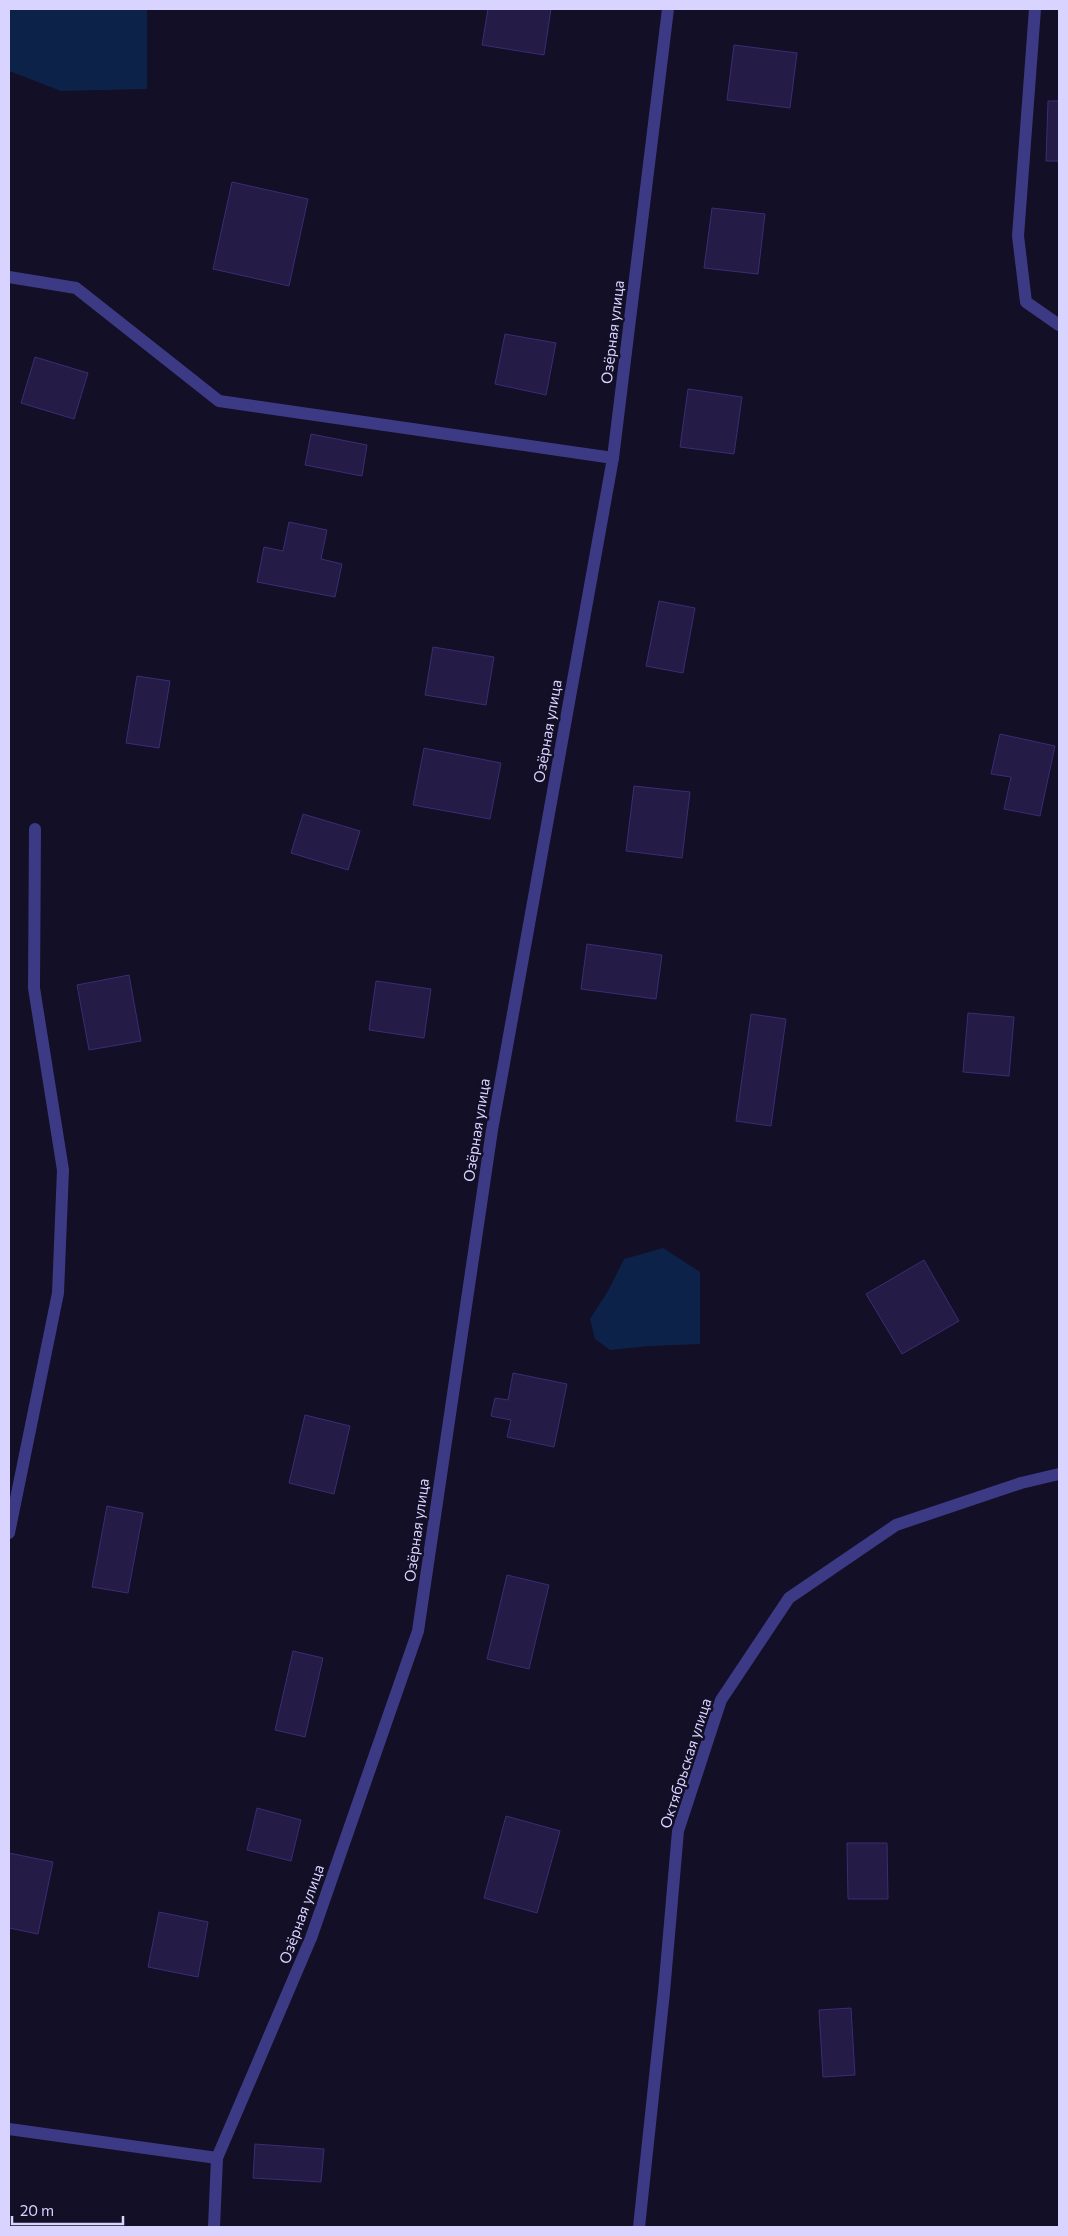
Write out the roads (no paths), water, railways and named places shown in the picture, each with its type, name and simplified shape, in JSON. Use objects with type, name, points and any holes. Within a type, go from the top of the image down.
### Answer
[{"type":"street","name":"Озёрная улица","points":[[214,2227],[218,2158],[311,1938],[418,1631],[492,1130],[612,458],[668,9]]},
{"type":"street","points":[[1035,9],[1018,236],[1026,302],[1059,325]]},
{"type":"street","points":[[9,278],[76,288],[219,400],[612,458]]},
{"type":"street","points":[[9,1533],[58,1293],[63,1170],[34,988],[35,830]]},
{"type":"street","name":"Октябрьская улица","points":[[639,2227],[664,1992],[678,1831],[721,1700],[789,1598],[896,1525],[1021,1483],[1059,1474]]},
{"type":"street","points":[[9,2129],[218,2158]]},
{"type":"water","points":[[9,9],[147,9],[147,89],[61,91],[9,71]]},
{"type":"water","points":[[663,1248],[700,1272],[700,1344],[610,1350],[595,1339],[590,1319],[608,1291],[624,1259]]}]
